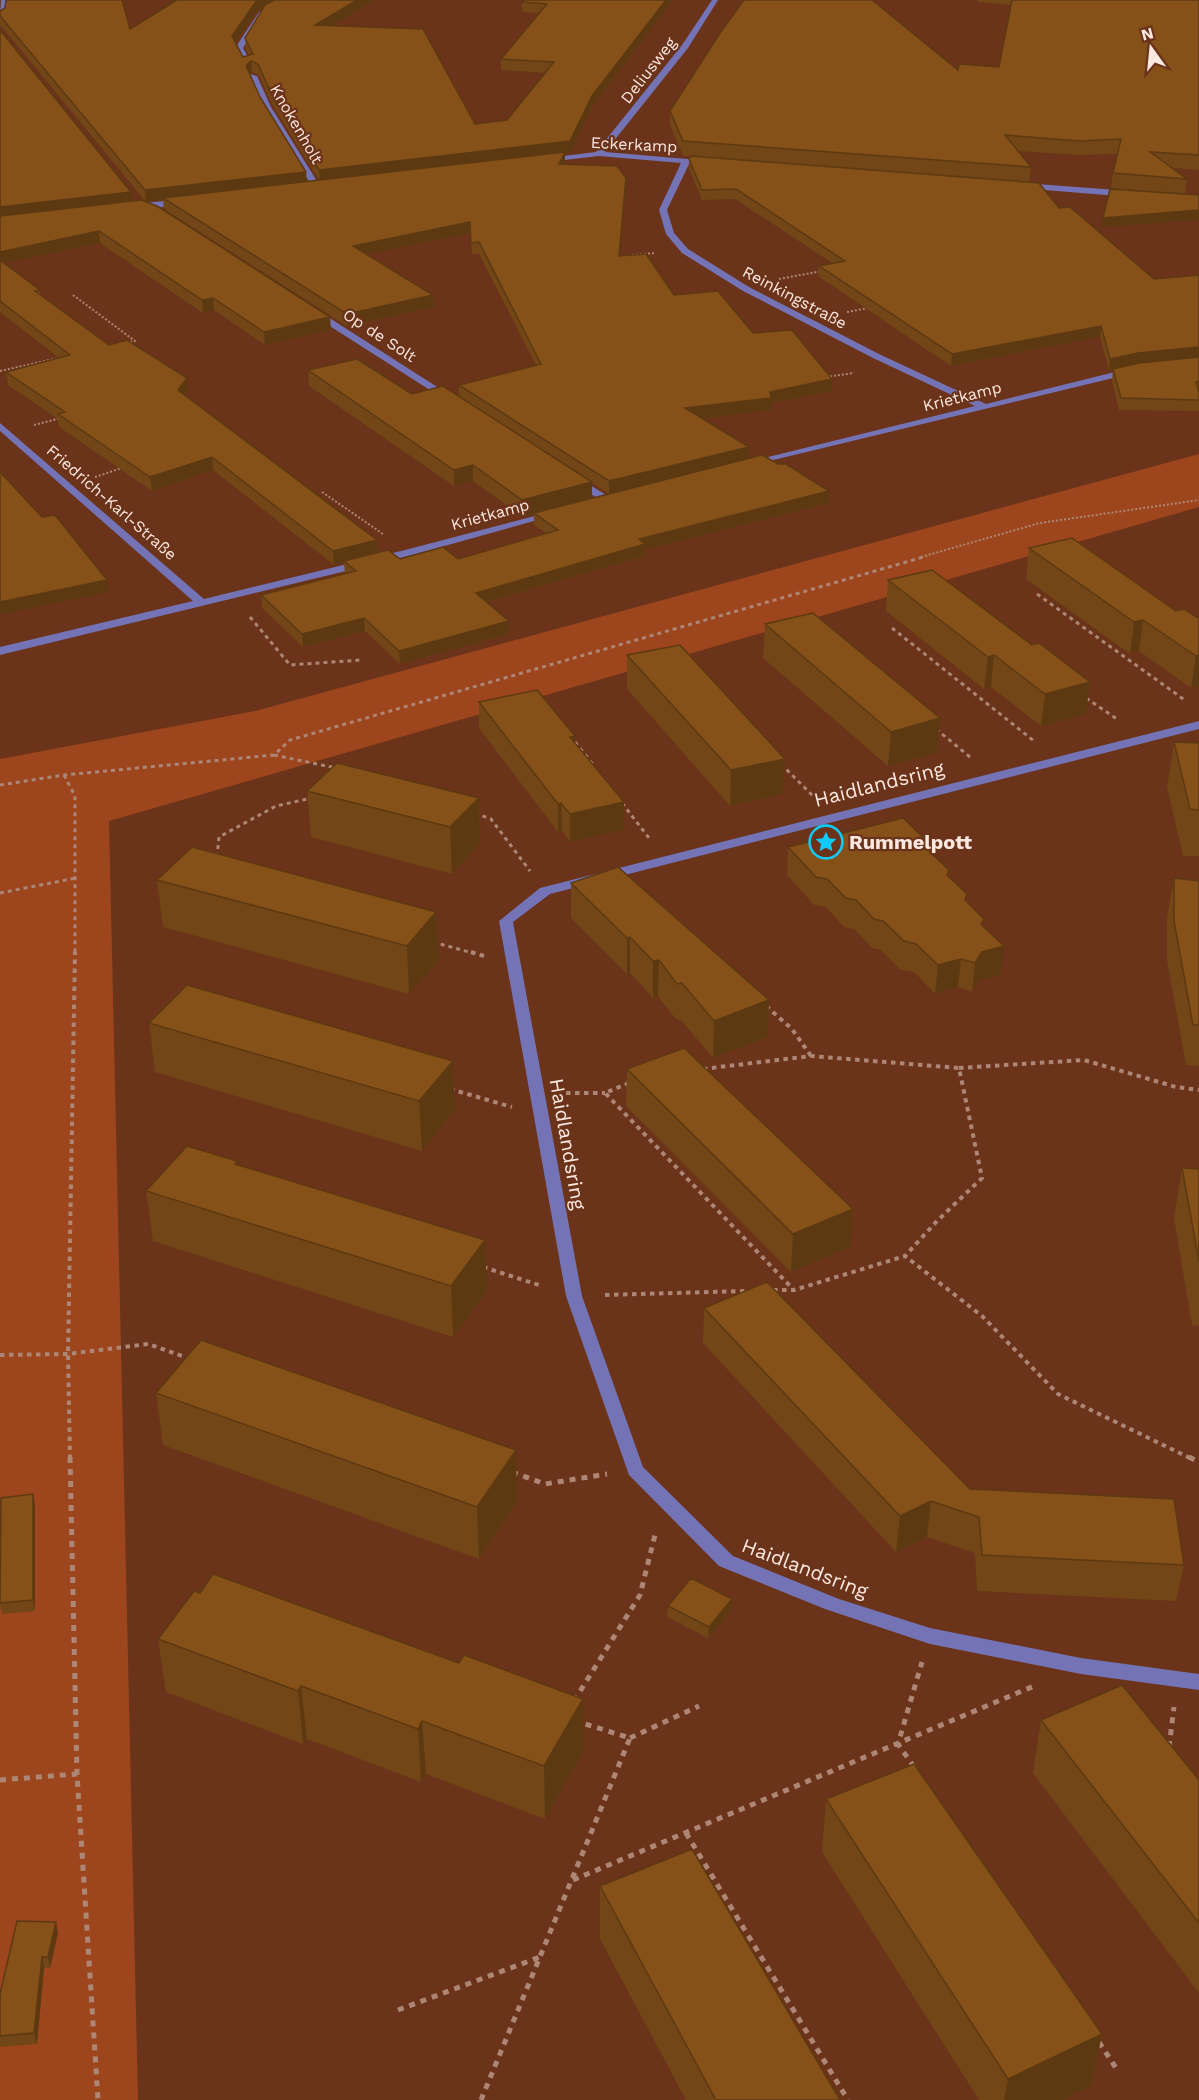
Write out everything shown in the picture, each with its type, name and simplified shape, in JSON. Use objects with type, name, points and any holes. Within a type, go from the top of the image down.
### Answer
[{"type":"street","points":[[0,18],[4,0]]},
{"type":"street","points":[[248,64],[239,48],[261,13],[283,0]]},
{"type":"street","name":"Deliusweg","points":[[599,154],[685,46],[715,0]]},
{"type":"street","name":"Knokenholt","points":[[253,76],[267,107],[316,186]]},
{"type":"street","name":"Eckerkamp","points":[[540,161],[599,154],[721,164]]},
{"type":"street","name":"Reinkingstraße","points":[[686,161],[663,210],[670,234],[685,250],[740,286],[805,320],[986,407]]},
{"type":"street","points":[[304,188],[328,185]]},
{"type":"street","points":[[1014,186],[1144,195]]},
{"type":"street","points":[[132,193],[143,207],[162,214]]},
{"type":"street","points":[[121,209],[189,201]]},
{"type":"street","name":"Op de Solt","points":[[300,303],[459,404]]},
{"type":"street","name":"Krietkamp","points":[[746,466],[1147,368]]},
{"type":"street","name":"Friedrich-Karl-Straße","points":[[4,429],[202,603]]},
{"type":"street","points":[[568,474],[608,500]]},
{"type":"street","name":"Krietkamp","points":[[0,651],[408,553],[563,511]]},
{"type":"street","name":"Haidlandsring","points":[[1199,725],[545,891],[506,921],[574,1296],[634,1470],[726,1560],[831,1604],[930,1635],[1082,1666],[1199,1682]]},
{"type":"path","points":[[627,256],[685,250]]},
{"type":"path","points":[[740,286],[831,269]]},
{"type":"path","points":[[73,295],[135,341],[124,343]]},
{"type":"path","points":[[805,320],[875,307]]},
{"type":"path","points":[[0,371],[68,356]]},
{"type":"path","points":[[819,378],[900,367]]},
{"type":"path","points":[[4,429],[63,417]]},
{"type":"path","points":[[69,485],[123,467]]},
{"type":"path","points":[[322,492],[408,553]]},
{"type":"path","points":[[274,755],[290,740],[1040,523],[1199,500]]},
{"type":"path","points":[[1037,594],[1190,703]]},
{"type":"path","points":[[232,596],[290,665],[360,660]]},
{"type":"path","points":[[892,628],[1058,760]]},
{"type":"path","points":[[1086,698],[1144,739]]},
{"type":"path","points":[[931,724],[993,777]]},
{"type":"path","points":[[575,742],[596,769]]},
{"type":"path","points":[[0,785],[64,776],[274,755],[320,763],[339,769]]},
{"type":"path","points":[[778,761],[833,817]]},
{"type":"path","points":[[64,776],[75,796],[76,878],[68,1354],[77,1774],[98,2100]]},
{"type":"path","points":[[617,796],[666,860]]},
{"type":"path","points":[[217,865],[219,837],[276,806],[318,797]]},
{"type":"path","points":[[468,811],[491,819],[545,891]]},
{"type":"path","points":[[0,893],[76,878]]},
{"type":"path","points":[[423,940],[513,963]]},
{"type":"path","points":[[765,1006],[792,1029],[811,1056]]},
{"type":"path","points":[[698,1069],[811,1056],[959,1068],[1084,1060],[1176,1087],[1199,1090]]},
{"type":"path","points":[[771,1290],[794,1290],[905,1256],[937,1221],[982,1178],[959,1068]]},
{"type":"path","points":[[537,1094],[605,1093],[634,1082]]},
{"type":"path","points":[[439,1086],[541,1115]]},
{"type":"path","points":[[605,1093],[794,1290]]},
{"type":"path","points":[[905,1256],[982,1316],[1058,1394],[1199,1462]]},
{"type":"path","points":[[472,1264],[574,1296],[759,1291]]},
{"type":"path","points":[[0,1355],[68,1354],[148,1344],[203,1363]]},
{"type":"path","points":[[501,1468],[546,1484],[634,1470]]},
{"type":"path","points":[[571,1706],[640,1595],[665,1499]]},
{"type":"path","points":[[898,1743],[930,1635]]},
{"type":"path","points":[[572,1881],[1082,1666]]},
{"type":"path","points":[[1168,1749],[1178,1679]]},
{"type":"path","points":[[575,1720],[630,1738],[699,1706]]},
{"type":"path","points":[[481,2100],[630,1738]]},
{"type":"path","points":[[898,1743],[918,1773]]},
{"type":"path","points":[[0,1780],[77,1774]]},
{"type":"path","points":[[686,1833],[848,2100]]},
{"type":"path","points":[[398,2010],[540,1956]]},
{"type":"path","points":[[1092,2032],[1118,2071]]},
{"type":"shaded area","points":[[1199,454],[1199,507],[109,821],[138,2100],[0,2100],[0,759],[255,711]]},
{"type":"building","points":[[6,0],[122,0],[130,29],[177,0],[257,0],[232,36],[243,57],[253,54],[245,38],[265,5],[274,0],[357,0],[315,25],[423,29],[475,124],[507,120],[554,62],[501,59],[547,4],[522,2],[524,0],[666,0],[592,96],[570,141],[319,170],[272,95],[258,64],[251,61],[246,66],[260,97],[306,172],[145,190],[0,16],[0,11],[5,8]]},
{"type":"building","points":[[744,0],[872,0],[958,70],[959,64],[999,67],[1012,0],[1199,0],[1199,155],[1150,152],[1187,179],[1113,173],[1121,139],[1079,141],[1005,135],[1031,167],[683,141],[670,111]]},
{"type":"building","points":[[0,30],[131,192],[0,207]]},
{"type":"building","points":[[565,152],[559,164],[617,166],[626,178],[619,256],[646,254],[674,295],[718,291],[753,333],[792,330],[832,379],[770,392],[771,398],[685,408],[749,447],[609,481],[459,385],[541,364],[479,242],[471,243],[470,222],[353,246],[433,295],[347,314],[163,198]]},
{"type":"building","points":[[691,156],[1039,183],[1059,208],[1070,207],[1154,279],[1199,275],[1199,347],[1138,353],[1110,359],[1101,326],[952,354],[819,266],[845,261],[736,189],[702,190],[689,159]]},
{"type":"building","points":[[1110,189],[1199,195],[1199,210],[1103,218]]},
{"type":"building","points":[[141,200],[157,206],[330,317],[264,332],[213,298],[202,300],[99,231],[0,252],[0,216]]},
{"type":"building","points":[[0,260],[40,290],[35,291],[109,345],[127,340],[187,378],[178,390],[377,540],[333,551],[212,457],[150,477],[58,414],[65,412],[6,372],[70,355],[0,301]]},
{"type":"building","points":[[1199,357],[1199,382],[1196,382],[1199,400],[1121,398],[1113,369],[1139,363]]},
{"type":"building","points":[[357,359],[412,394],[443,386],[592,482],[522,500],[473,465],[454,470],[308,370]]},
{"type":"building","points":[[762,455],[778,464],[786,464],[829,491],[639,539],[645,544],[476,593],[509,621],[399,651],[364,618],[302,634],[261,595],[356,571],[344,561],[388,550],[400,559],[443,547],[458,559],[558,530],[534,513]]},
{"type":"building","points":[[0,472],[42,517],[55,515],[107,580],[0,602]]},
{"type":"building","points":[[1072,538],[1176,611],[1184,609],[1199,619],[1199,655],[1196,656],[1143,620],[1134,622],[1029,548]]},
{"type":"building","points":[[932,570],[1032,645],[1039,643],[1090,682],[1045,694],[994,655],[988,657],[888,580]]},
{"type":"building","points":[[813,613],[940,718],[891,732],[765,624]]},
{"type":"building","points":[[680,645],[785,759],[731,770],[627,655]]},
{"type":"building","points":[[537,690],[575,736],[570,737],[624,802],[570,814],[561,803],[558,804],[479,702]]},
{"type":"building","points":[[1174,742],[1199,743],[1199,810],[1190,809]]},
{"type":"building","points":[[337,763],[479,798],[450,827],[307,791]]},
{"type":"building","points":[[903,818],[932,846],[930,852],[949,870],[947,875],[967,894],[965,900],[984,919],[981,924],[1004,946],[982,952],[975,963],[961,959],[938,965],[916,944],[904,941],[883,921],[874,919],[856,900],[846,898],[827,879],[816,877],[788,847]]},
{"type":"building","points":[[192,847],[436,912],[407,946],[157,880]]},
{"type":"building","points":[[618,867],[769,1000],[714,1021],[682,983],[677,984],[659,960],[653,961],[571,883]]},
{"type":"building","points":[[1174,878],[1199,881],[1199,1025],[1193,1025],[1174,921]]},
{"type":"building","points":[[187,985],[453,1061],[419,1101],[149,1023]]},
{"type":"building","points":[[684,1048],[853,1209],[793,1234],[627,1069]]},
{"type":"building","points":[[187,1146],[237,1161],[235,1164],[485,1240],[451,1286],[146,1191]]},
{"type":"building","points":[[1182,1168],[1199,1169],[1199,1261]]},
{"type":"building","points":[[767,1282],[970,1489],[1174,1499],[1184,1565],[982,1555],[979,1517],[931,1501],[900,1516],[704,1308]]},
{"type":"building","points":[[201,1340],[516,1450],[477,1507],[156,1393]]},
{"type":"building","points":[[33,1494],[33,1600],[0,1603],[1,1498]]},
{"type":"building","points":[[213,1574],[459,1663],[464,1655],[583,1699],[544,1766],[422,1721],[418,1729],[301,1686],[298,1691],[158,1639],[194,1591],[200,1593]]},
{"type":"building","points":[[691,1578],[732,1599],[709,1627],[668,1606]]},
{"type":"building","points":[[1122,1685],[1199,1780],[1199,1923],[1041,1720]]},
{"type":"building","points":[[914,1764],[1102,2034],[1008,2079],[826,1799]]},
{"type":"building","points":[[692,1849],[840,2100],[716,2100],[600,1886]]},
{"type":"building","points":[[17,1921],[56,1922],[48,1957],[42,1957],[34,2033],[0,2036],[0,1994]]},
{"type":"place","name":"Rummelpott","points":[[826,842]]}]
